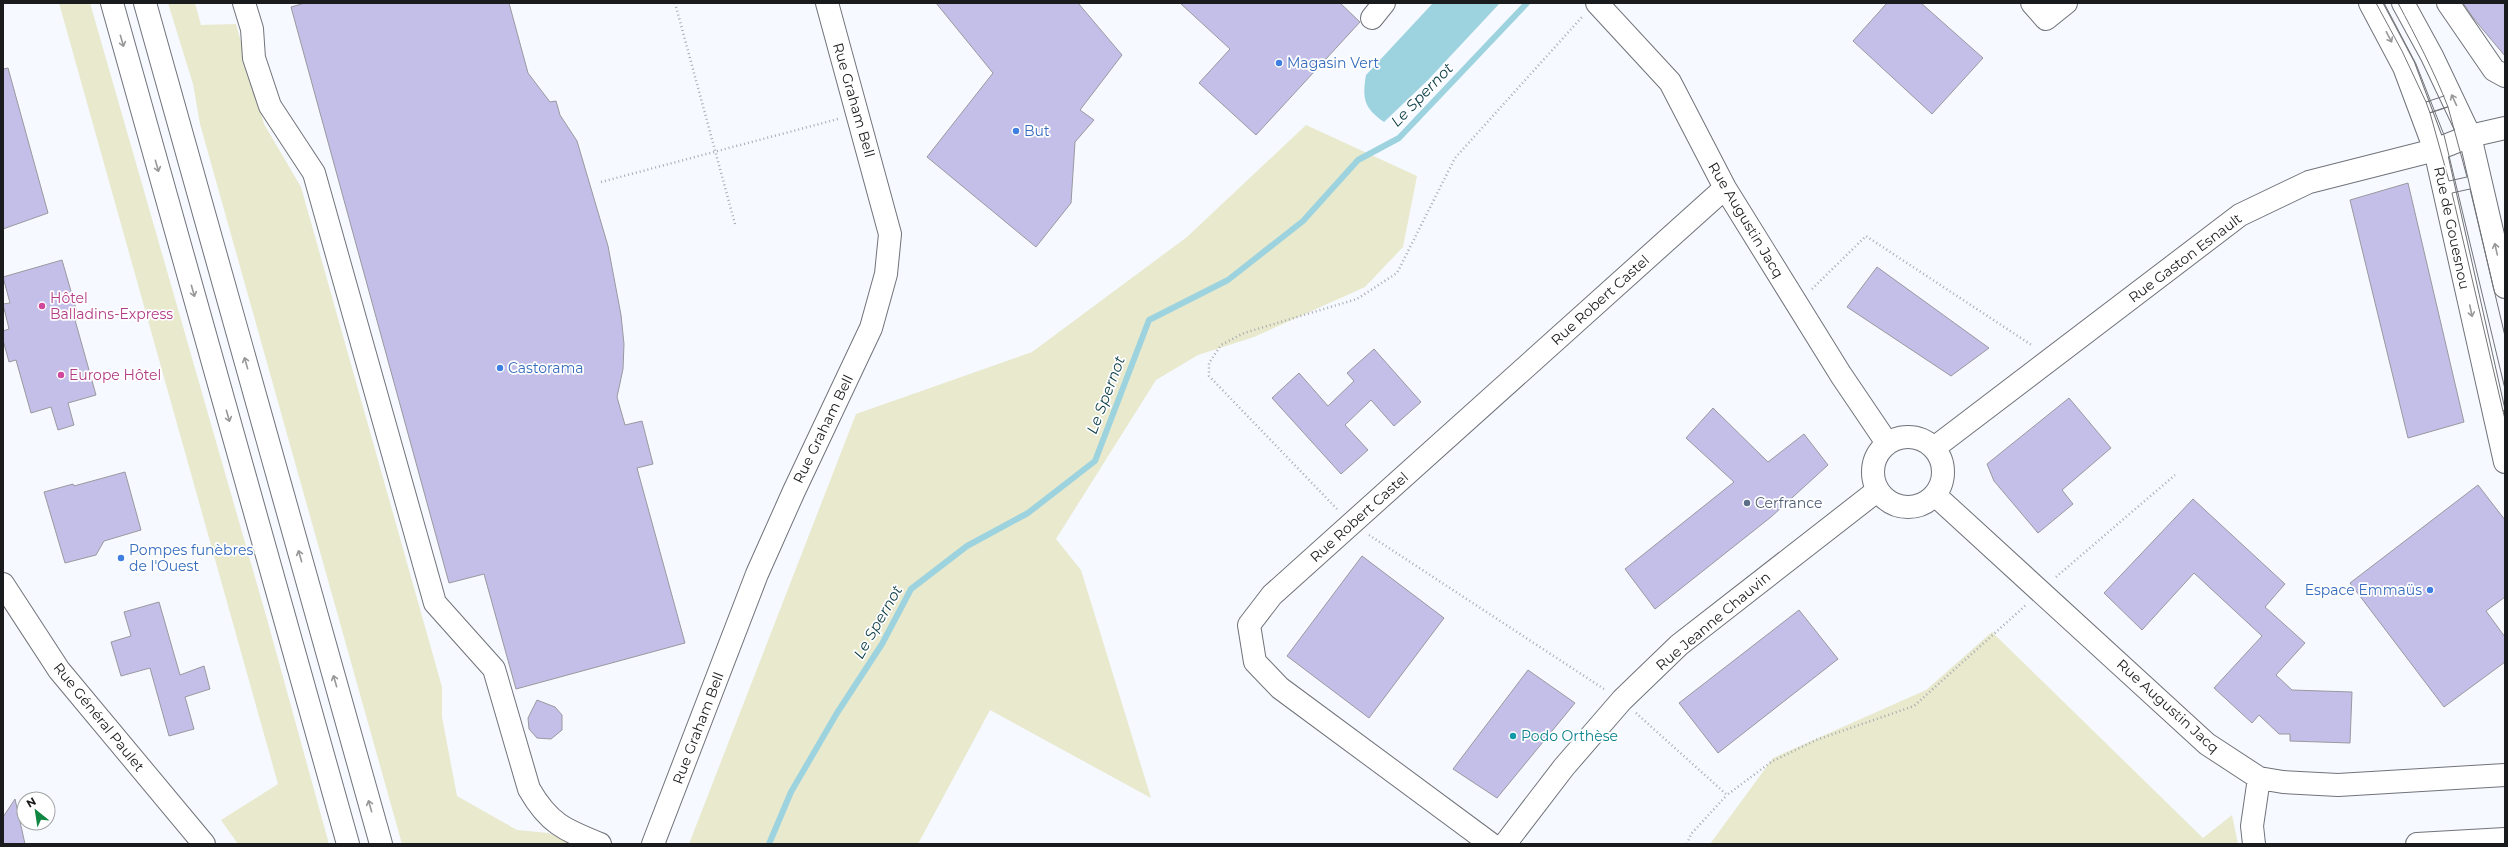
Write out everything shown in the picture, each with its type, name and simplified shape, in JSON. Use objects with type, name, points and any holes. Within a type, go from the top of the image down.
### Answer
[{"type":"main road","points":[[112,3],[348,844]]},
{"type":"main road","points":[[145,3],[381,844]]},
{"type":"main road","points":[[244,3],[252,29],[254,58],[270,106],[314,173],[435,603],[494,669],[529,789],[538,805],[562,829],[600,844]]},
{"type":"main road","name":"Rue Graham Bell","points":[[653,844],[757,574],[797,484],[871,328],[879,302],[890,251],[890,234],[827,3]]},
{"type":"main road","points":[[2032,3],[2046,19],[2066,3]]},
{"type":"main road","name":"Rue de Gouesnou","points":[[2370,3],[2404,67],[2435,150],[2505,462]]},
{"type":"main road","points":[[2403,3],[2432,56],[2470,136],[2505,287]]},
{"type":"main road","points":[[2448,3],[2494,70],[2505,76]]},
{"type":"main road","name":"Rue Augustin Jacq","points":[[1590,9],[1670,82],[1725,188],[1842,375],[1888,444]]},
{"type":"main road","name":"Rue Gaston Esnault","points":[[1934,448],[2240,215],[2309,182],[2435,150],[2470,136],[2505,128]]},
{"type":"main road","name":"Rue Robert Castel","points":[[1490,844],[1280,688],[1255,662],[1249,625],[1272,595],[1725,188]]},
{"type":"main road","points":[[1911,437],[1924,440],[1934,448],[1941,458],[1944,471],[1941,484],[1935,495],[1921,505],[1905,507],[1890,502],[1878,490],[1873,478],[1874,465],[1879,453],[1888,444],[1899,438],[1911,437]]},
{"type":"main road","name":"Rue Jeanne Chauvin","points":[[1505,844],[1564,768],[1622,700],[1684,641],[1878,490]]},
{"type":"main road","name":"Rue Augustin Jacq","points":[[1935,495],[2042,591],[2207,744],[2259,778],[2283,782],[2338,785],[2505,778]]},
{"type":"main road","name":"Rue Général Paulet","points":[[3,584],[38,640],[67,680],[204,844]]},
{"type":"main road","points":[[2254,844],[2252,826],[2259,778]]},
{"type":"main road","points":[[2417,844],[2505,839]]},
{"type":"path","points":[[675,3],[735,224]]},
{"type":"path","points":[[1590,9],[1455,158],[1397,273],[1357,299],[1244,333],[1221,345],[1209,363],[1210,376],[1351,524],[1622,700],[1727,795]]},
{"type":"path","points":[[601,182],[858,114]]},
{"type":"path","points":[[1812,290],[1866,236],[2052,359]]},
{"type":"path","points":[[1686,844],[1692,834],[1727,795],[1771,762],[1816,740],[1914,706],[2175,474]]},
{"type":"green space","points":[[59,3],[90,3],[267,619],[329,844],[238,844],[221,820],[278,784]]},
{"type":"green space","points":[[168,3],[195,3],[201,25],[236,24],[264,124],[301,187],[442,687],[442,717],[457,796],[517,830],[548,833],[576,844],[402,844],[200,124],[193,84]]},
{"type":"green space","points":[[1306,125],[1417,176],[1403,247],[1365,287],[1254,337],[1198,355],[1156,380],[1056,539],[1081,570],[1151,798],[990,710],[918,844],[689,844],[856,414],[1032,352],[1187,237]]},
{"type":"green space","points":[[1992,632],[2203,838],[2232,815],[2238,844],[1710,844],[1773,758],[1926,690]]},
{"type":"water","points":[[1433,3],[1500,3],[1428,80],[1384,122],[1372,112],[1366,102],[1364,90],[1366,75]]},
{"type":"building","name":"Castorama","points":[[305,3],[509,3],[528,73],[550,102],[556,101],[560,115],[577,141],[608,246],[621,315],[624,344],[623,369],[617,397],[625,425],[642,421],[653,464],[637,468],[685,643],[516,689],[484,574],[449,583],[291,7]]},
{"type":"building","name":"But","points":[[936,3],[1078,3],[1122,55],[1080,110],[1094,120],[1075,142],[1071,203],[1036,247],[927,157],[993,73]]},
{"type":"building","name":"Magasin Vert","points":[[1180,3],[1340,3],[1360,22],[1256,135],[1199,83],[1230,49]]},
{"type":"building","points":[[1887,3],[1921,3],[1983,58],[1932,114],[1853,41]]},
{"type":"building","points":[[2463,3],[2505,3],[2505,56],[2474,19]]},
{"type":"building","points":[[8,68],[48,213],[3,229],[3,69]]},
{"type":"building","points":[[2408,183],[2464,422],[2408,438],[2350,200]]},
{"type":"building","points":[[62,260],[79,319],[75,320],[96,395],[68,403],[74,425],[58,430],[51,407],[31,413],[16,360],[9,362],[3,340],[3,331],[9,329],[3,304],[10,303],[3,277]]},
{"type":"building","points":[[1877,267],[1989,348],[1951,376],[1847,307]]},
{"type":"building","points":[[1374,349],[1421,402],[1394,426],[1371,400],[1345,425],[1368,450],[1341,474],[1272,398],[1299,373],[1328,406],[1354,381],[1347,373]]},
{"type":"building","points":[[2069,398],[2111,448],[2062,490],[2073,504],[2038,533],[1994,481],[1987,464]]},
{"type":"building","name":"Cerfrance","points":[[1713,408],[1768,462],[1804,434],[1828,465],[1771,517],[1655,609],[1625,569],[1734,482],[1686,438]]},
{"type":"building","points":[[125,472],[141,530],[104,541],[96,555],[65,563],[44,492],[73,484],[74,486]]},
{"type":"building","name":"Espace Emmaüs","points":[[2478,485],[2505,520],[2505,597],[2486,611],[2505,637],[2505,662],[2444,707],[2350,583]]},
{"type":"building","points":[[2193,499],[2285,584],[2265,607],[2305,643],[2276,675],[2292,690],[2352,692],[2350,743],[2290,741],[2290,734],[2279,734],[2259,715],[2252,723],[2214,688],[2262,636],[2194,573],[2142,630],[2104,593]]},
{"type":"building","points":[[1362,556],[1444,618],[1369,718],[1287,656]]},
{"type":"building","points":[[159,602],[180,675],[204,666],[210,689],[185,697],[194,729],[169,736],[150,668],[121,676],[111,642],[131,636],[124,612]]},
{"type":"building","points":[[1799,610],[1838,659],[1718,753],[1679,703]]},
{"type":"building","name":"Podo Orthèse","points":[[1528,670],[1575,703],[1497,798],[1453,769]]},
{"type":"building","points":[[537,700],[555,707],[562,715],[562,730],[551,739],[537,738],[529,729],[528,718]]},
{"type":"building","points":[[15,799],[16,831],[22,831],[25,844],[3,844],[3,817]]},
{"type":"waterway","name":"Le Spernot","points":[[769,844],[791,792],[837,713],[882,644],[911,589],[967,546],[1028,513],[1095,461],[1149,320],[1228,280],[1303,221],[1358,160],[1399,138],[1527,3]]},
{"type":"tram line","points":[[2376,3],[2402,51],[2426,102],[2430,101]]},
{"type":"tram line","points":[[2384,3],[2416,64],[2444,135],[2505,389]]},
{"type":"tram line","points":[[2398,3],[2431,67],[2443,94],[2448,107],[2430,113],[2426,102],[2444,96]]},
{"type":"tram line","points":[[2448,107],[2467,177],[2449,181],[2430,113],[2448,107]]},
{"type":"tram line","points":[[2505,336],[2470,189],[2452,193],[2503,411],[2505,410],[2503,411],[2505,419]]},
{"type":"place","name":"Magasin Vert","points":[[1279,63]]},
{"type":"place","name":"But","points":[[1016,131]]},
{"type":"place","name":"Hôtel Balladins-Express","points":[[42,306]]},
{"type":"place","name":"Castorama","points":[[500,368]]},
{"type":"place","name":"Europe Hôtel","points":[[61,375]]},
{"type":"place","name":"Cerfrance","points":[[1747,503]]},
{"type":"place","name":"Pompes funèbres de l'Ouest","points":[[121,558]]},
{"type":"place","name":"Espace Emmaüs","points":[[2430,590]]},
{"type":"place","name":"Podo Orthèse","points":[[1513,736]]}]
